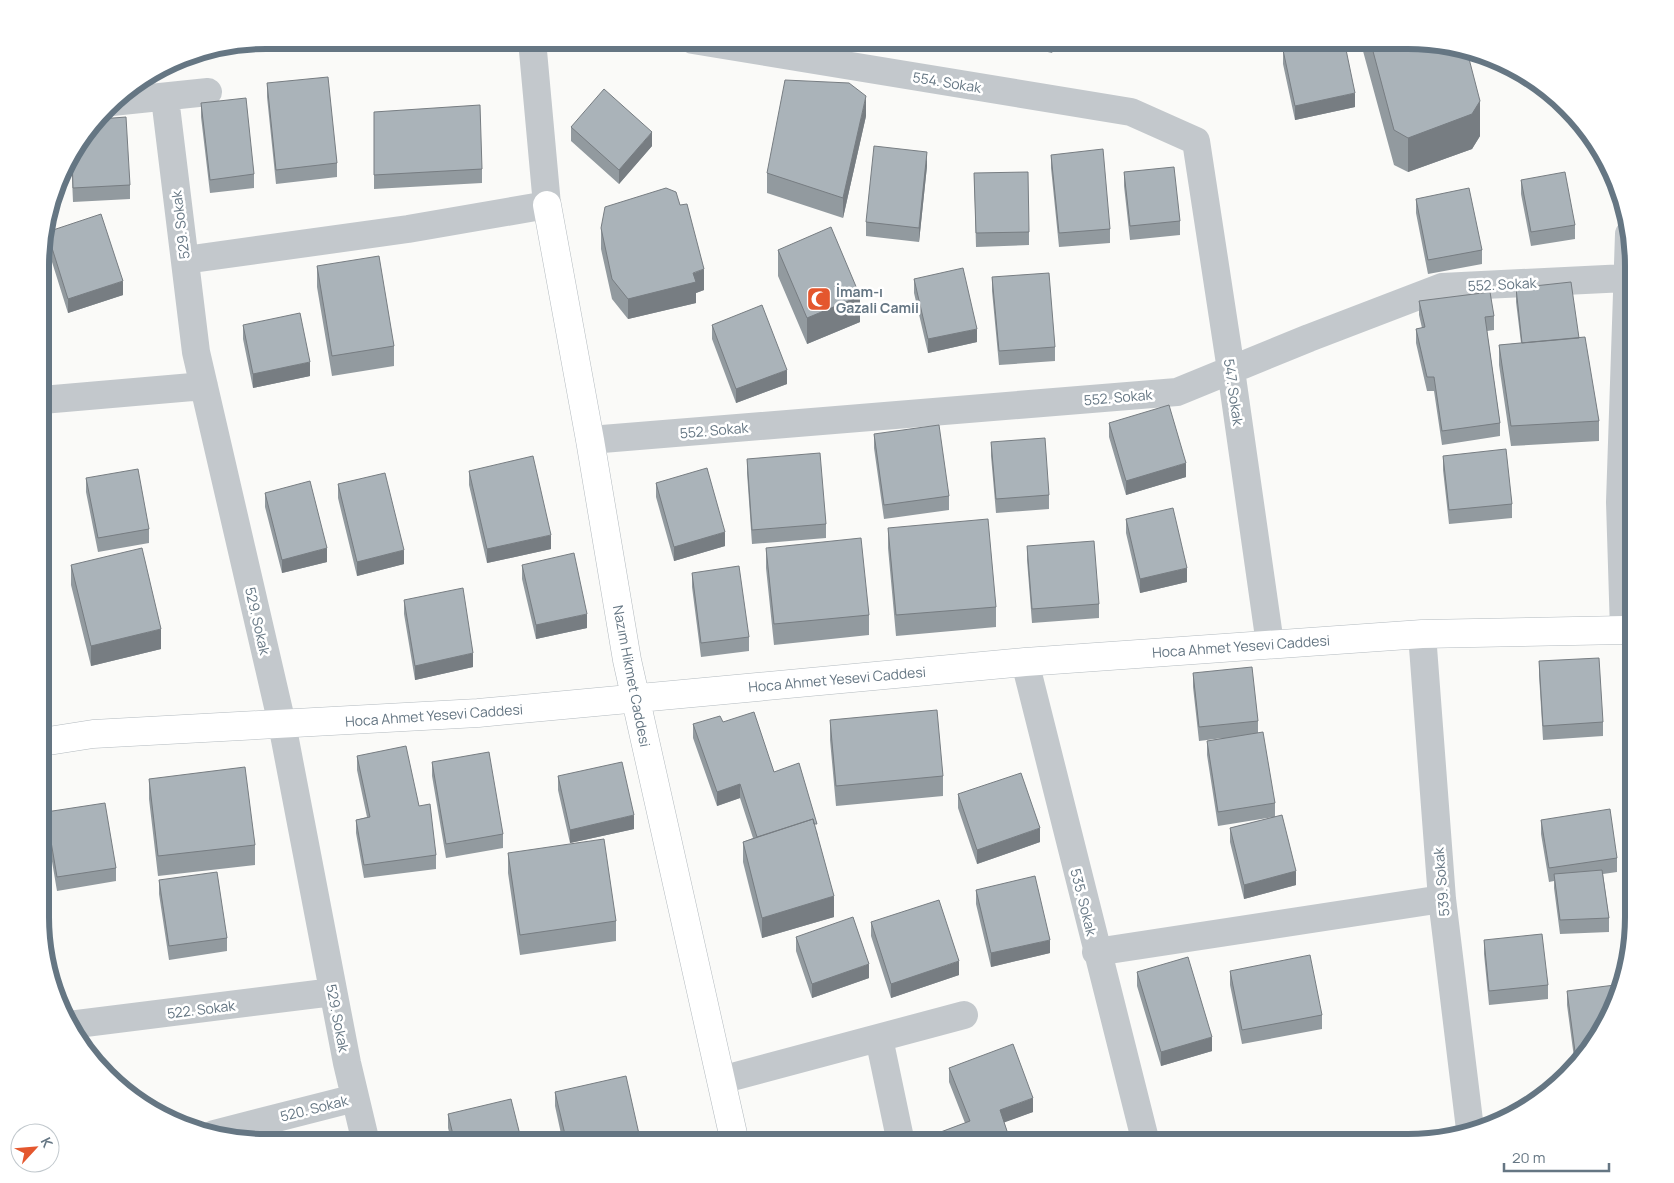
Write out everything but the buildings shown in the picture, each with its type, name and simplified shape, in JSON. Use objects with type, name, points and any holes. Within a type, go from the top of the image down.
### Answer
[{"type":"street","points":[[185,260],[408,229],[547,205],[533,49]]},
{"type":"street","name":"554. Sokak","points":[[748,49],[1131,112],[1196,141]]},
{"type":"street","points":[[125,101],[208,92]]},
{"type":"street","name":"529. Sokak","points":[[166,98],[196,352],[282,724],[333,992],[364,1134]]},
{"type":"street","name":"547. Sokak","points":[[1196,141],[1270,644]]},
{"type":"street","name":"Nazım Hikmet Caddesi","points":[[547,205],[635,699],[733,1134]]},
{"type":"street","name":"552. Sokak","points":[[590,440],[1177,392],[1309,338],[1442,287],[1625,293]]},
{"type":"street","points":[[49,399],[204,386]]},
{"type":"street","points":[[1625,386],[1620,502],[1625,574]]},
{"type":"street","name":"Hoca Ahmet Yesevi Caddesi","points":[[49,741],[93,734],[478,713],[1024,662],[1270,644],[1422,634],[1625,631]]},
{"type":"street","name":"539. Sokak","points":[[1422,634],[1442,899],[1470,1125]]},
{"type":"street","name":"535. Sokak","points":[[1024,662],[1144,1134]]},
{"type":"street","points":[[1096,952],[1442,899]]},
{"type":"street","name":"522. Sokak","points":[[77,1024],[333,992]]},
{"type":"street","points":[[721,1080],[964,1015]]},
{"type":"street","points":[[879,1038],[899,1134]]},
{"type":"street","name":"520. Sokak","points":[[227,1131],[355,1098]]},
{"type":"place","name":"İmam-ı Gazali Camii","points":[[819,299]]}]
